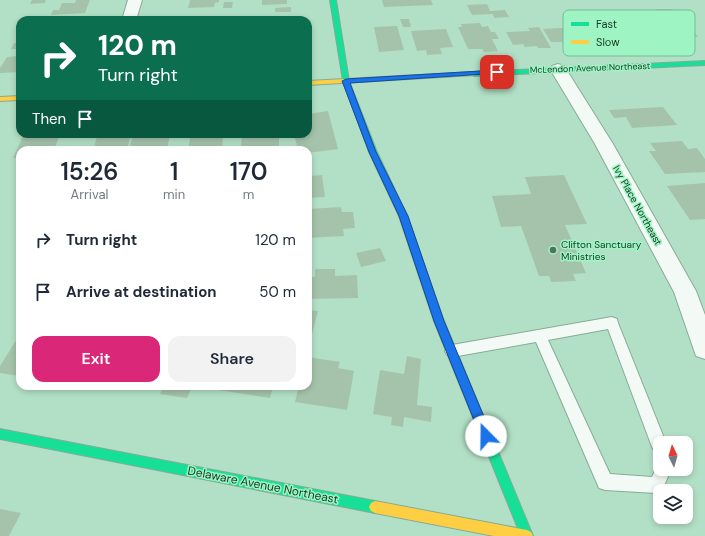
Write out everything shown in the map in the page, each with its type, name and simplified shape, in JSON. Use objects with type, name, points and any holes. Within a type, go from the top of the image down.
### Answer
[{"type":"street","points":[[130,16],[136,0]]},
{"type":"street","points":[[333,0],[346,81],[372,152],[403,216],[439,321],[527,536]]},
{"type":"street","name":"McLendon Avenue Northeast","points":[[312,83],[558,68],[705,63]]},
{"type":"street","name":"Ivy Place Northeast","points":[[558,68],[604,144],[685,291],[705,348]]},
{"type":"street","points":[[0,99],[16,98]]},
{"type":"street","name":"Delaware Avenue Northeast","points":[[0,434],[527,536]]},
{"type":"lane","points":[[452,351],[612,323],[656,436]]},
{"type":"lane","points":[[540,336],[605,482],[656,485],[660,476]]},
{"type":"building","points":[[32,0],[46,0],[45,3],[30,4]]},
{"type":"building","points":[[76,0],[90,0],[85,13],[51,15],[53,10],[59,10],[62,3],[75,3]]},
{"type":"building","points":[[190,0],[219,0],[219,2],[215,3],[214,7],[188,8]]},
{"type":"building","points":[[262,0],[287,0],[287,4],[262,5]]},
{"type":"building","points":[[382,0],[431,0],[433,5],[384,7]]},
{"type":"building","points":[[224,2],[233,2],[232,8],[223,8]]},
{"type":"building","points":[[487,4],[490,11],[505,10],[509,17],[494,18],[493,14],[472,15],[467,5]]},
{"type":"building","points":[[291,7],[291,12],[275,12],[275,8]]},
{"type":"building","points":[[656,9],[673,10],[657,10]]},
{"type":"building","points":[[400,19],[409,19],[411,27],[403,27]]},
{"type":"building","points":[[480,23],[482,27],[488,26],[491,32],[495,32],[499,39],[492,39],[498,51],[484,52],[482,49],[468,49],[458,27],[462,27],[461,24]]},
{"type":"building","points":[[397,26],[404,50],[379,52],[374,27]]},
{"type":"building","points":[[539,27],[551,48],[538,48],[537,46],[525,47],[523,44],[513,45],[506,32],[530,31],[528,28]]},
{"type":"building","points":[[563,28],[563,43],[551,42],[543,29]]},
{"type":"building","points":[[446,29],[453,47],[440,48],[442,54],[427,55],[426,50],[417,51],[411,31]]},
{"type":"building","points":[[14,43],[16,43],[16,49],[11,49]]},
{"type":"building","points":[[16,56],[16,72],[0,73],[0,68],[7,57]]},
{"type":"building","points":[[663,107],[677,125],[632,128],[626,117],[614,118],[609,110]]},
{"type":"building","points":[[328,111],[338,149],[312,152],[312,146],[297,146],[295,138],[312,138],[312,113]]},
{"type":"building","points":[[22,138],[58,138],[56,146],[18,146]]},
{"type":"building","points":[[97,138],[130,138],[128,146],[94,146]]},
{"type":"building","points":[[132,138],[169,138],[168,146],[130,146]]},
{"type":"building","points":[[190,138],[223,138],[222,146],[189,146]]},
{"type":"building","points":[[242,138],[279,138],[279,146],[241,146]]},
{"type":"building","points":[[682,141],[688,149],[697,148],[705,159],[705,172],[665,174],[649,151],[656,151],[650,143]]},
{"type":"building","points":[[322,175],[325,197],[312,198],[312,176]]},
{"type":"building","name":"Clifton Sanctuary Ministries","points":[[564,175],[587,224],[565,225],[586,273],[573,274],[576,281],[551,282],[549,276],[539,276],[521,226],[501,227],[492,196],[531,194],[525,177]]},
{"type":"building","points":[[705,183],[705,219],[690,220],[667,186]]},
{"type":"building","points":[[341,207],[342,212],[353,212],[355,228],[343,229],[344,236],[312,238],[312,209]]},
{"type":"building","points":[[380,248],[386,261],[361,267],[356,253]]},
{"type":"building","points":[[315,269],[335,269],[335,276],[357,275],[358,298],[312,299],[312,277],[315,277]]},
{"type":"building","points":[[312,310],[318,311],[312,334]]},
{"type":"building","points":[[16,340],[16,375],[0,373],[0,366]]},
{"type":"building","points":[[407,356],[421,359],[417,405],[432,407],[431,422],[404,417],[403,427],[391,425],[392,417],[373,414],[380,370],[404,374]]},
{"type":"building","points":[[312,358],[340,362],[338,368],[354,371],[347,410],[295,402],[298,390],[312,390]]},
{"type":"building","points":[[162,390],[190,390],[187,398],[160,394]]},
{"type":"building","points":[[218,390],[272,390],[270,398]]},
{"type":"building","points":[[0,509],[21,513],[9,536],[0,536]]},
{"type":"traffic: fast","points":[[333,0],[346,81],[373,152],[403,216],[439,321],[527,536]]},
{"type":"traffic: fast","points":[[474,74],[705,63]]},
{"type":"traffic: fast","points":[[0,434],[375,507]]},
{"type":"traffic: slow","points":[[312,83],[474,74]]},
{"type":"traffic: slow","points":[[0,99],[16,98]]},
{"type":"traffic: slow","points":[[375,507],[527,536]]},
{"type":"place","name":"Clifton Sanctuary Ministries","points":[[553,250]]},
{"type":"route","points":[[486,436],[439,321],[403,216],[372,152],[346,81],[497,72]]}]
